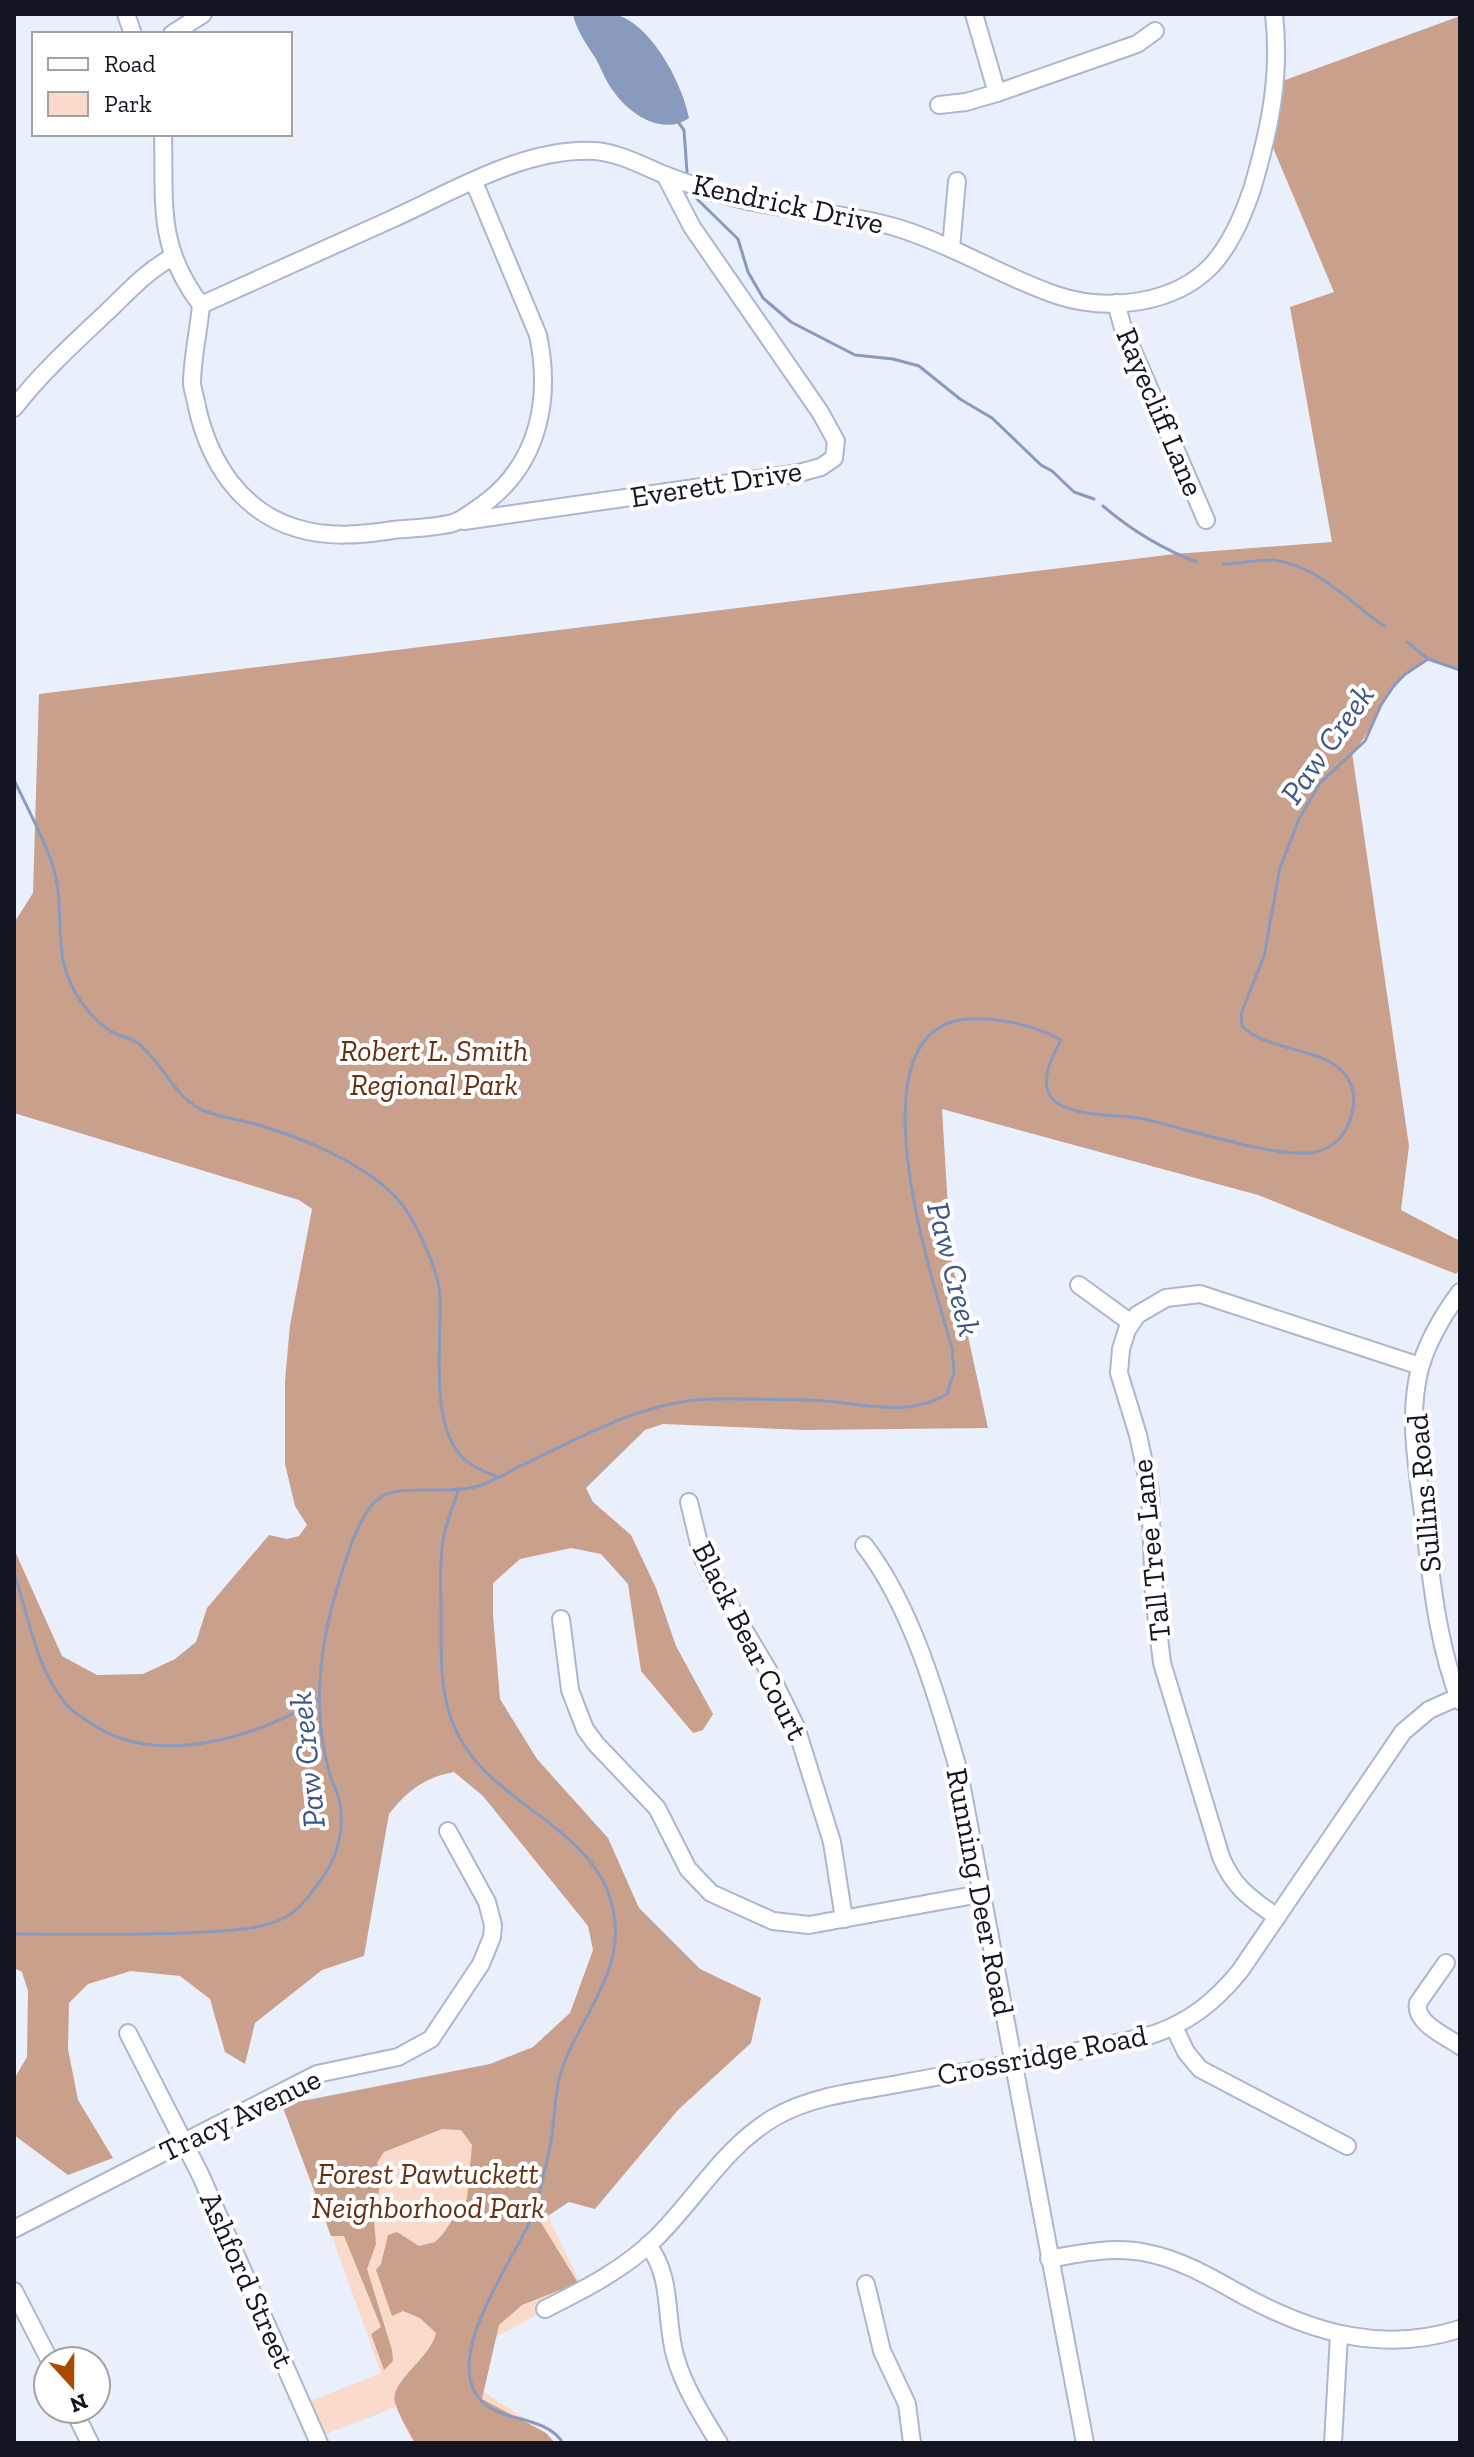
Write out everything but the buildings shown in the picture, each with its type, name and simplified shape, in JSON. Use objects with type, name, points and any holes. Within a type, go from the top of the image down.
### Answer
[{"type":"street","points":[[175,32],[203,14]]},
{"type":"street","points":[[974,14],[997,93]]},
{"type":"street","name":"Kendrick Drive","points":[[201,305],[520,164],[560,154],[596,151],[760,203],[903,229],[1059,296],[1116,303],[1146,300],[1185,286],[1214,263],[1234,232],[1250,194],[1273,112],[1277,83],[1274,14]]},
{"type":"street","points":[[939,105],[966,102],[997,93],[1137,44],[1155,31]]},
{"type":"street","points":[[163,136],[163,204],[167,236],[184,282],[201,305],[192,384],[203,433],[230,484],[274,518],[318,533],[376,533],[455,522],[501,490],[530,449],[544,397],[538,335],[474,182]]},
{"type":"street","name":"Everett Drive","points":[[455,522],[746,482],[799,473],[821,467],[834,458],[836,441],[820,412],[692,227],[665,175]]},
{"type":"street","points":[[951,248],[957,181]]},
{"type":"street","points":[[14,408],[38,377],[79,338],[156,265],[173,257]]},
{"type":"street","name":"Rayecliff Lane","points":[[1116,303],[1123,328],[1206,520]]},
{"type":"street","points":[[1079,1285],[1131,1323],[1158,1301],[1179,1294],[1200,1294],[1420,1366]]},
{"type":"street","name":"Sullins Road","points":[[1459,1699],[1445,1657],[1435,1603],[1414,1415],[1420,1366],[1438,1325],[1460,1292]]},
{"type":"street","name":"Tall Tree Lane","points":[[1131,1323],[1121,1349],[1119,1373],[1138,1435],[1150,1491],[1154,1596],[1162,1663],[1221,1857],[1234,1882],[1277,1917]]},
{"type":"street","name":"Black Bear Court","points":[[689,1502],[702,1556],[768,1670],[796,1727],[830,1834],[844,1919]]},
{"type":"street","name":"Running Deer Road","points":[[864,1545],[886,1575],[940,1709],[959,1772],[1085,2443]]},
{"type":"street","points":[[561,1619],[570,1690],[581,1721],[596,1744],[657,1808],[680,1857],[703,1887],[752,1914],[773,1921],[809,1925],[980,1894]]},
{"type":"street","name":"Crossridge Road","points":[[545,2309],[613,2272],[648,2245],[727,2154],[751,2133],[778,2116],[818,2100],[1132,2040],[1174,2027],[1199,2013],[1225,1989],[1403,1732],[1429,1710],[1459,1699]]},
{"type":"street","name":"Tracy Avenue","points":[[14,2229],[317,2074],[407,2054],[436,2034],[481,1964],[492,1937],[493,1925],[487,1902],[448,1831]]},
{"type":"street","points":[[1446,1963],[1418,2003],[1417,2011],[1421,2019],[1460,2046]]},
{"type":"street","points":[[1174,2027],[1186,2052],[1200,2069],[1347,2146]]},
{"type":"street","name":"Ashford Street","points":[[128,2033],[184,2142],[319,2443]]},
{"type":"street","points":[[648,2245],[662,2266],[666,2279],[670,2336],[676,2360],[719,2443]]},
{"type":"street","points":[[1049,2259],[1120,2250],[1163,2257],[1179,2262],[1284,2316],[1339,2335],[1395,2341],[1421,2339],[1460,2329]]},
{"type":"street","points":[[866,2284],[882,2351],[907,2404],[912,2443]]},
{"type":"street","points":[[14,2291],[42,2345]]},
{"type":"street","points":[[1333,2443],[1339,2335]]},
{"type":"street","points":[[81,2425],[90,2443]]},
{"type":"green space","name":"Robert L. Smith Regional Park","points":[[1460,16],[1460,670],[1428,659],[1414,669],[1387,696],[1366,735],[1352,752],[1409,1146],[1401,1210],[1460,1241],[1460,1269],[1456,1274],[1258,1195],[942,1109],[951,1258],[988,1428],[805,1430],[663,1424],[645,1430],[586,1488],[593,1502],[631,1535],[656,1588],[676,1646],[713,1714],[703,1730],[693,1733],[641,1671],[628,1584],[601,1554],[571,1548],[520,1559],[493,1583],[500,1699],[537,1759],[608,1838],[639,1908],[700,1969],[761,1998],[751,2043],[678,2110],[595,2209],[569,2202],[540,2221],[578,2283],[522,2305],[499,2325],[482,2399],[546,2433],[555,2443],[415,2443],[399,2412],[395,2394],[404,2378],[427,2352],[436,2333],[420,2318],[403,2311],[392,2316],[376,2270],[381,2264],[388,2235],[397,2232],[419,2246],[435,2242],[442,2235],[467,2199],[472,2145],[461,2130],[442,2129],[384,2152],[377,2163],[381,2178],[374,2220],[376,2244],[367,2269],[392,2350],[393,2361],[384,2370],[371,2334],[381,2327],[344,2236],[331,2236],[282,2105],[490,2064],[533,2047],[570,2013],[593,1950],[588,1926],[483,1796],[454,1772],[434,1777],[417,1786],[389,1814],[364,1956],[322,1970],[255,2023],[245,2064],[225,2052],[210,1999],[180,1976],[131,1971],[88,1984],[69,2003],[68,2049],[78,2100],[113,2158],[68,2175],[14,2135],[14,2079],[27,2057],[28,1991],[22,1972],[14,1968],[14,1549],[62,1656],[97,1675],[143,1674],[175,1659],[196,1642],[207,1608],[269,1535],[287,1539],[299,1536],[307,1525],[295,1506],[285,1464],[285,1381],[290,1325],[312,1209],[299,1200],[14,1113],[14,923],[33,893],[39,694],[1175,554],[1332,542],[1290,307],[1334,292],[1268,136],[1277,83]]},
{"type":"green space","name":"Forest Pawtuckett Neighborhood Park","points":[[642,2028],[533,2184],[580,2283],[534,2306],[537,2315],[443,2365],[546,2433],[551,2443],[413,2443],[396,2407],[321,2436],[305,2403],[381,2373],[289,2117]]},
{"type":"water","points":[[573,14],[617,15],[642,31],[654,43],[673,74],[689,118],[669,125],[658,124],[629,108],[609,84],[579,32]]},
{"type":"waterway","points":[[678,122],[684,130],[687,172]]},
{"type":"waterway","points":[[697,199],[738,239],[748,272],[763,298],[791,322],[855,355],[893,359],[919,366],[960,399],[992,418],[1074,492],[1094,499]]},
{"type":"waterway","points":[[1103,506],[1147,538],[1197,562]]},
{"type":"waterway","points":[[1223,564],[1261,560],[1289,563],[1332,586],[1384,626]]},
{"type":"waterway","name":"Paw Creek","points":[[1407,642],[1428,659],[1460,670]]},
{"type":"waterway","name":"Paw Creek","points":[[14,1934],[158,1934],[246,1929],[284,1918],[306,1899],[329,1867],[341,1829],[341,1809],[329,1772],[320,1721],[320,1673],[327,1625],[355,1534],[373,1503],[381,1497],[400,1491],[467,1489],[484,1484],[613,1422],[686,1401],[804,1400],[895,1408],[930,1402],[947,1394],[954,1372],[952,1348],[917,1218],[908,1163],[905,1111],[912,1066],[931,1033],[967,1019],[979,1019],[1027,1026],[1061,1040],[1048,1068],[1046,1083],[1051,1097],[1068,1109],[1144,1119],[1232,1142],[1300,1153],[1326,1148],[1343,1135],[1350,1120],[1354,1096],[1348,1079],[1339,1068],[1313,1055],[1253,1035],[1242,1026],[1241,1014],[1264,956],[1280,868],[1299,819],[1320,783],[1365,741],[1393,687],[1404,675],[1428,659]]},
{"type":"waterway","points":[[14,780],[52,863],[57,882],[60,936],[66,971],[73,989],[91,1014],[112,1032],[139,1044],[178,1091],[196,1107],[283,1133],[324,1149],[381,1184],[408,1213],[428,1254],[439,1288],[439,1383],[446,1427],[453,1445],[465,1460],[497,1477]]},
{"type":"waterway","points":[[459,1489],[444,1535],[441,1568],[442,1673],[450,1716],[464,1745],[485,1771],[559,1830],[592,1864],[604,1883],[612,1905],[615,1927],[614,1948],[602,1987],[560,2074],[549,2152],[533,2213],[486,2306],[470,2354],[470,2375],[476,2394],[484,2404],[544,2427],[563,2443]]},
{"type":"waterway","points":[[14,1573],[40,1657],[55,1689],[73,1711],[115,1736],[144,1744],[174,1746],[205,1743],[266,1726],[319,1699]]}]
